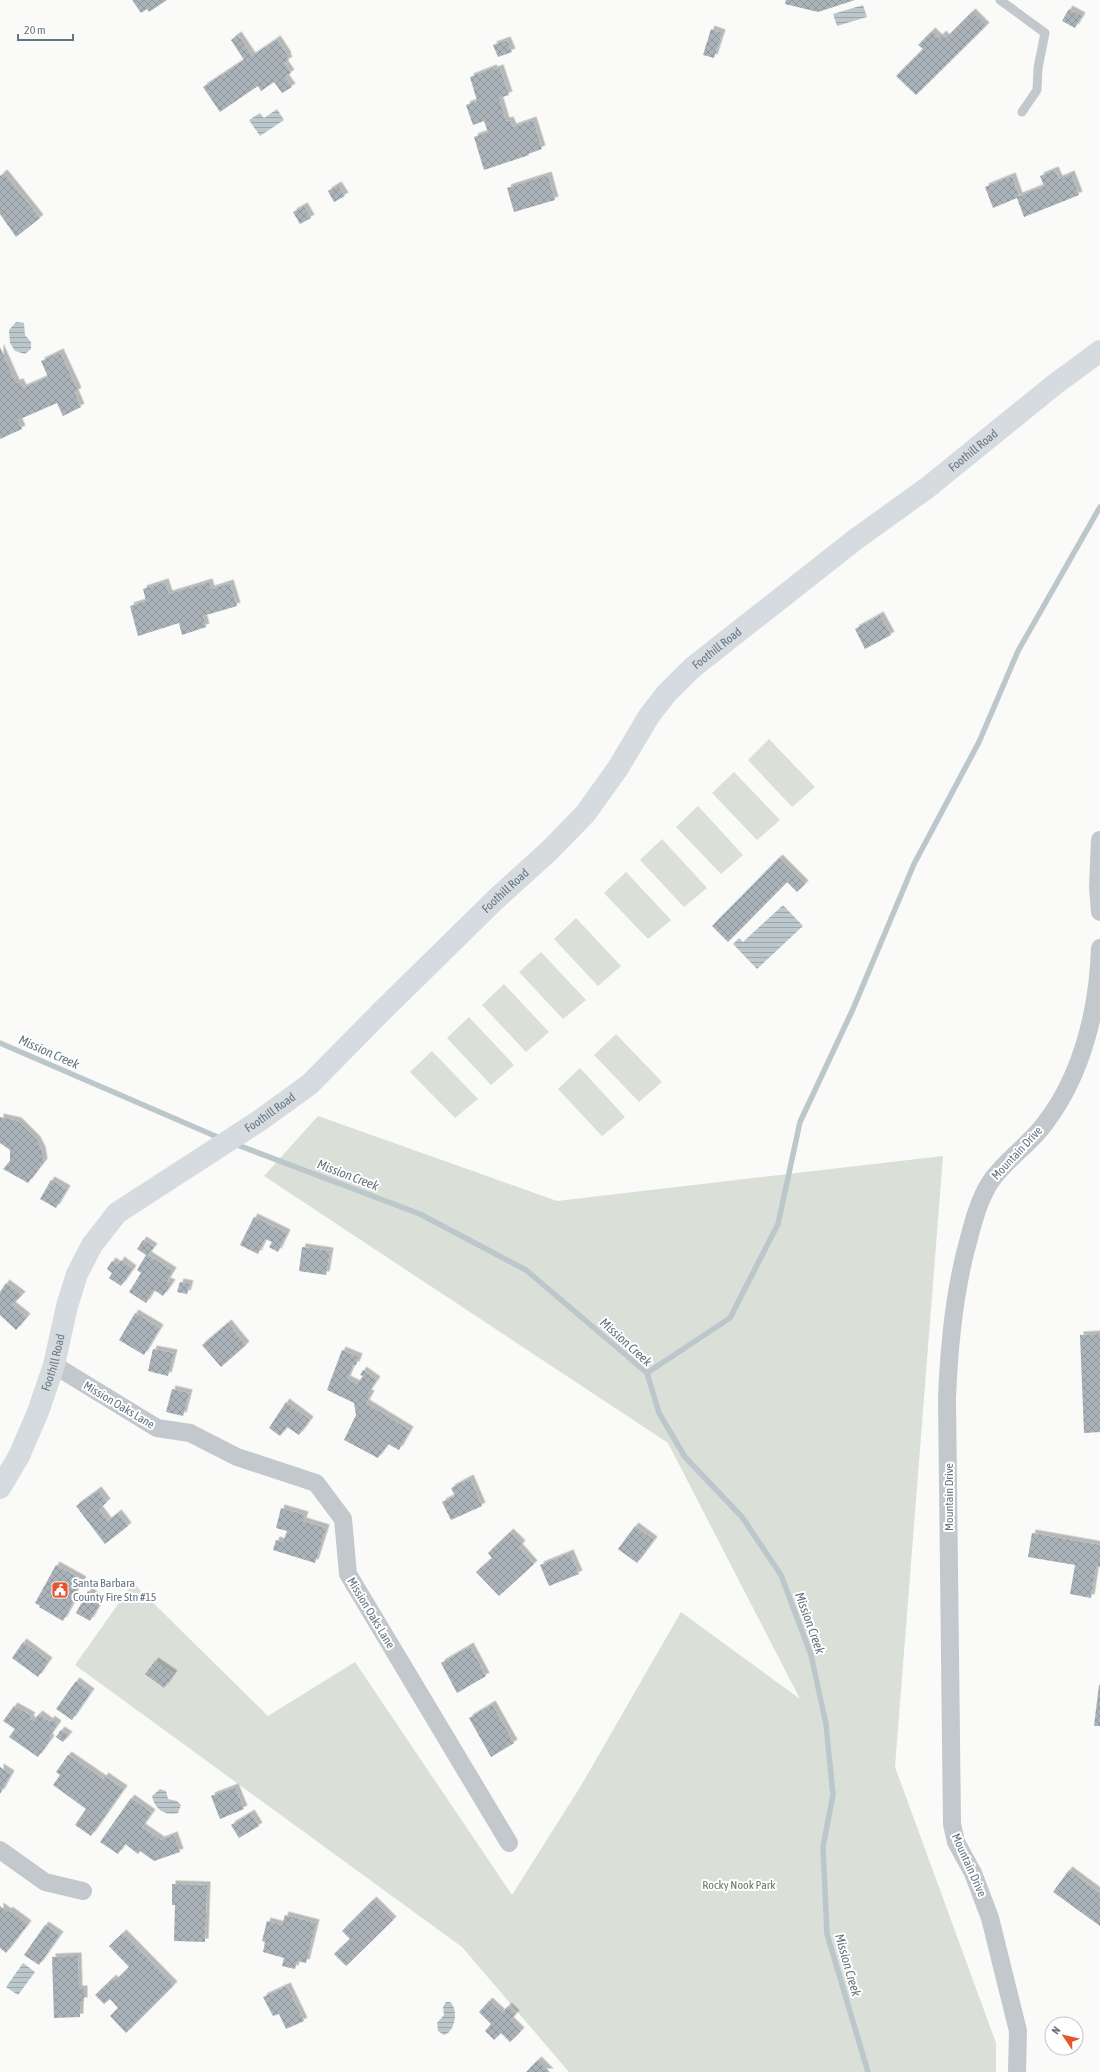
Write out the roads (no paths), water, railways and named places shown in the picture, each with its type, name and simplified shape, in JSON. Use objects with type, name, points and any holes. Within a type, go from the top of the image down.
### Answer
[{"type":"main road","name":"Foothill Road","points":[[0,1488],[19,1456],[38,1412],[54,1365],[67,1306],[77,1274],[92,1245],[118,1213],[259,1121],[310,1084],[393,1000],[496,899],[549,851],[585,814],[618,768],[649,716],[666,694],[692,668],[856,539],[927,488],[1054,385],[1100,352]]},
{"type":"street","points":[[1100,840],[1098,887],[1100,912]]},
{"type":"street","name":"Mountain Drive","points":[[1017,2072],[1018,2031],[990,1918],[973,1873],[956,1842],[952,1824],[947,1399],[949,1347],[955,1305],[964,1260],[978,1208],[989,1184],[1000,1169],[1046,1123],[1076,1068],[1096,1018],[1100,948]]},
{"type":"street","name":"Mission Oaks Lane","points":[[54,1365],[157,1428],[190,1433],[237,1457],[316,1483],[343,1519],[348,1574],[509,1844]]},
{"type":"street","points":[[0,1850],[45,1882],[83,1891]]},
{"type":"lane","points":[[1000,0],[1045,33],[1038,68],[1037,90],[1022,112]]},
{"type":"waterway","points":[[647,1373],[730,1318],[778,1224],[800,1122],[853,1009],[914,864],[979,742],[1018,651],[1100,507]]},
{"type":"waterway","name":"Mission Creek","points":[[0,1043],[222,1139]]},
{"type":"waterway","name":"Mission Creek","points":[[235,1144],[420,1214],[526,1270],[647,1373],[659,1413],[685,1457],[742,1517],[781,1575],[811,1655],[826,1724],[833,1795],[823,1847],[827,1934],[868,2072]]},
{"type":"place","name":"Santa Barbara County Fire Stn #15","points":[[60,1590]]},
{"type":"park label","name":"Rocky Nook Park","points":[[739,1885]]}]
